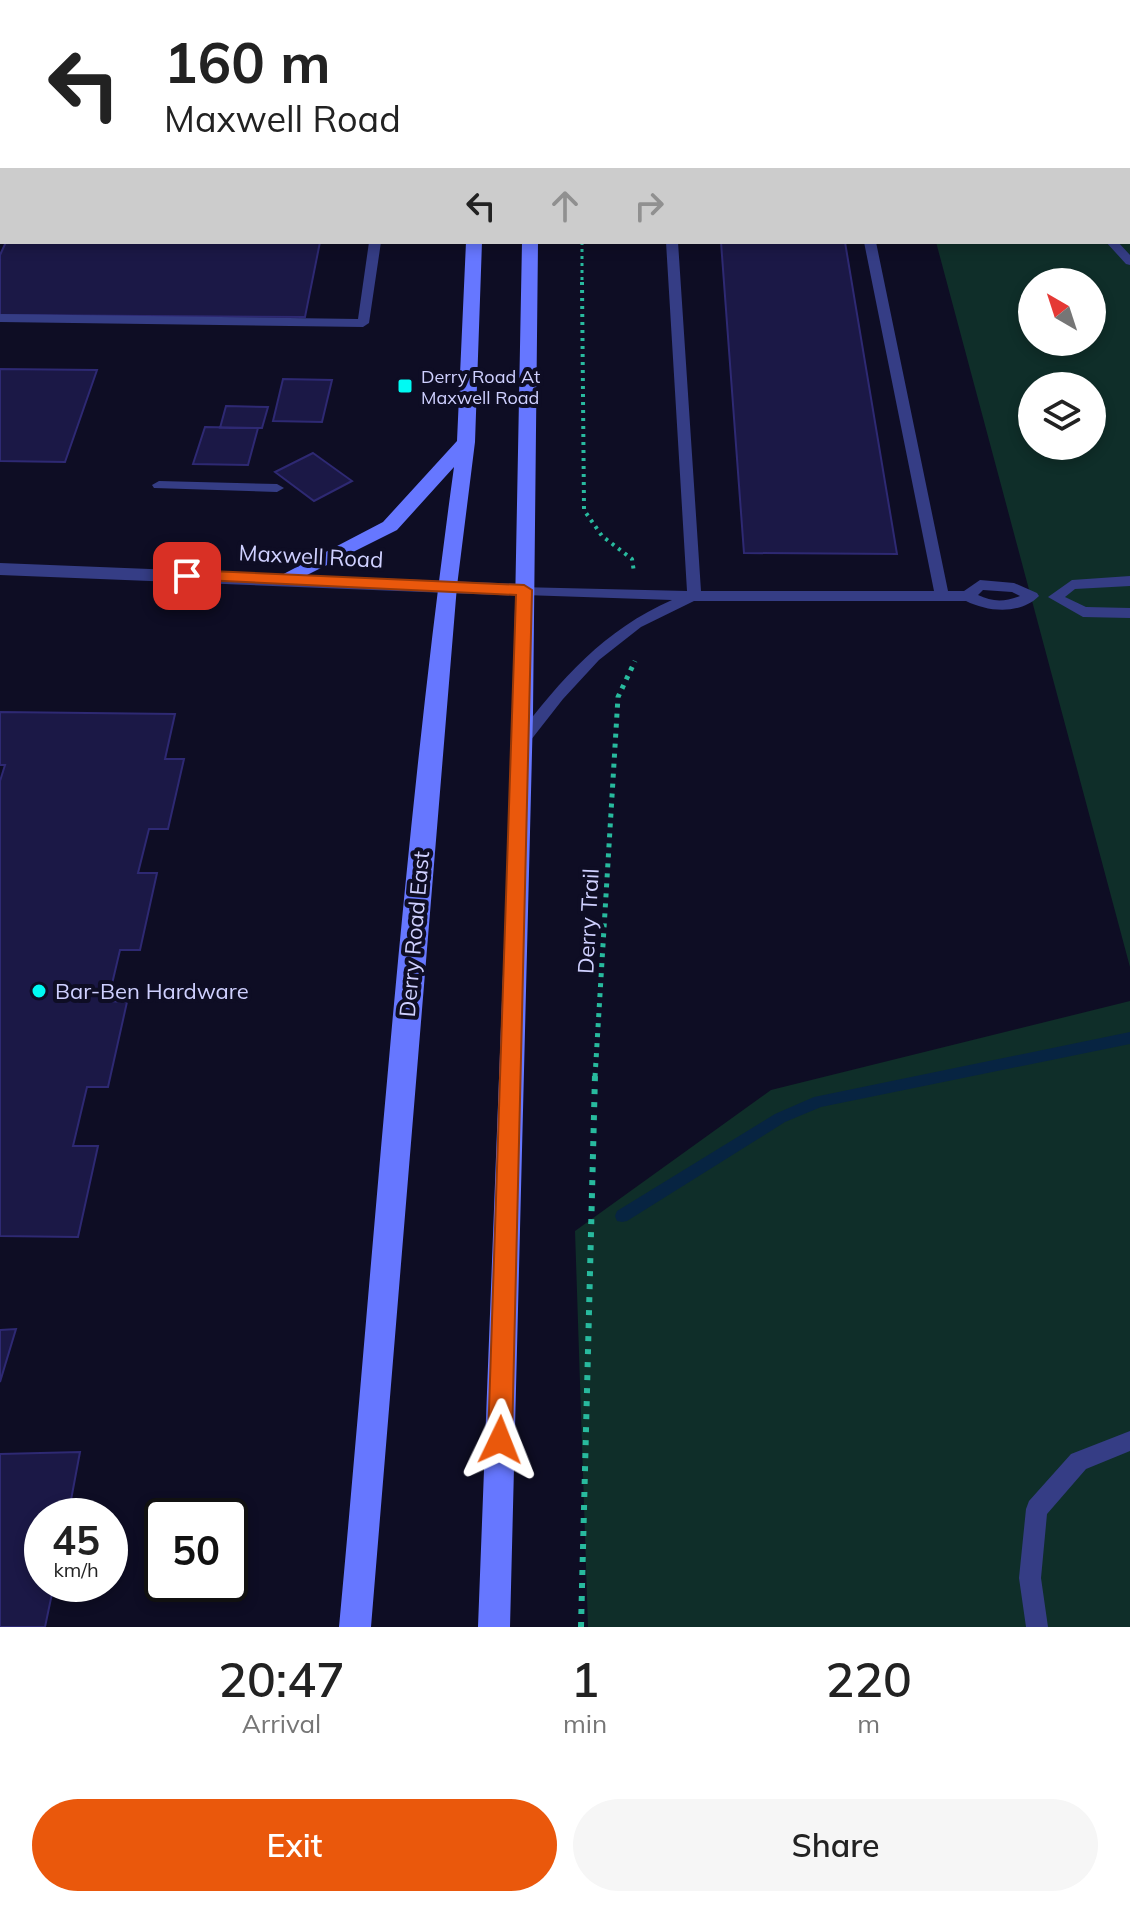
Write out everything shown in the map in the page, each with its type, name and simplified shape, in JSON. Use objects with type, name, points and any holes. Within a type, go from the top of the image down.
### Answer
[{"type":"main road","name":"Derry Road East","points":[[355,1627],[447,586],[466,442],[474,244]]},
{"type":"main road","points":[[494,1627],[522,741],[530,244]]},
{"type":"main road","points":[[282,580],[390,526],[466,442]]},
{"type":"street","name":"Maxwell Road","points":[[0,569],[524,590]]},
{"type":"lane","points":[[0,318],[363,323],[375,244]]},
{"type":"lane","points":[[672,244],[694,596]]},
{"type":"lane","points":[[870,244],[942,595]]},
{"type":"lane","points":[[1114,244],[1130,262]]},
{"type":"lane","points":[[159,485],[277,488]]},
{"type":"lane","points":[[1055,597],[1072,585],[1130,581]]},
{"type":"lane","points":[[524,590],[694,596],[942,595],[968,596],[987,607],[1011,607],[1032,596],[1055,597],[1083,612],[1130,613]]},
{"type":"lane","points":[[522,741],[555,695],[637,620],[694,596]]},
{"type":"lane","points":[[1037,1627],[1030,1578],[1037,1509],[1079,1461],[1130,1441]]},
{"type":"path","points":[[582,244],[584,510],[602,536],[632,559],[638,592]]},
{"type":"path","name":"Derry Trail","points":[[581,1627],[593,1103],[618,697],[637,657],[637,620]]},
{"type":"green space","points":[[937,244],[1130,244],[1130,967]]},
{"type":"green space","points":[[1130,1001],[1130,1627],[588,1627],[575,1231],[771,1090]]},
{"type":"building","points":[[5,244],[320,244],[305,317],[0,315],[0,255]]},
{"type":"building","points":[[721,244],[845,244],[897,554],[744,553]]},
{"type":"building","points":[[0,369],[97,370],[65,462],[0,461]]},
{"type":"building","points":[[283,379],[332,380],[322,422],[273,421]]},
{"type":"building","points":[[226,406],[268,407],[262,428],[220,428]]},
{"type":"building","points":[[205,427],[258,428],[248,465],[193,464]]},
{"type":"building","points":[[313,453],[352,481],[314,501],[275,472]]},
{"type":"building","points":[[0,712],[175,714],[165,759],[184,759],[168,829],[149,829],[138,873],[157,873],[140,950],[120,950],[108,1001],[127,1002],[108,1087],[87,1087],[73,1146],[98,1146],[78,1237],[0,1236],[0,781],[5,765],[0,765]]},
{"type":"building","points":[[16,1329],[0,1382],[0,1330]]},
{"type":"building","points":[[80,1452],[71,1498],[24,1498],[24,1602],[50,1602],[45,1627],[0,1627],[0,1454]]},
{"type":"waterway","points":[[622,1216],[780,1118],[819,1101],[1130,1038]]},
{"type":"place","name":"Derry Road At Maxwell Road","points":[[405,386]]},
{"type":"place","name":"Bar-Ben Hardware","points":[[39,991]]},
{"type":"route","points":[[187,576],[524,590],[523,713],[500,1440]]}]
